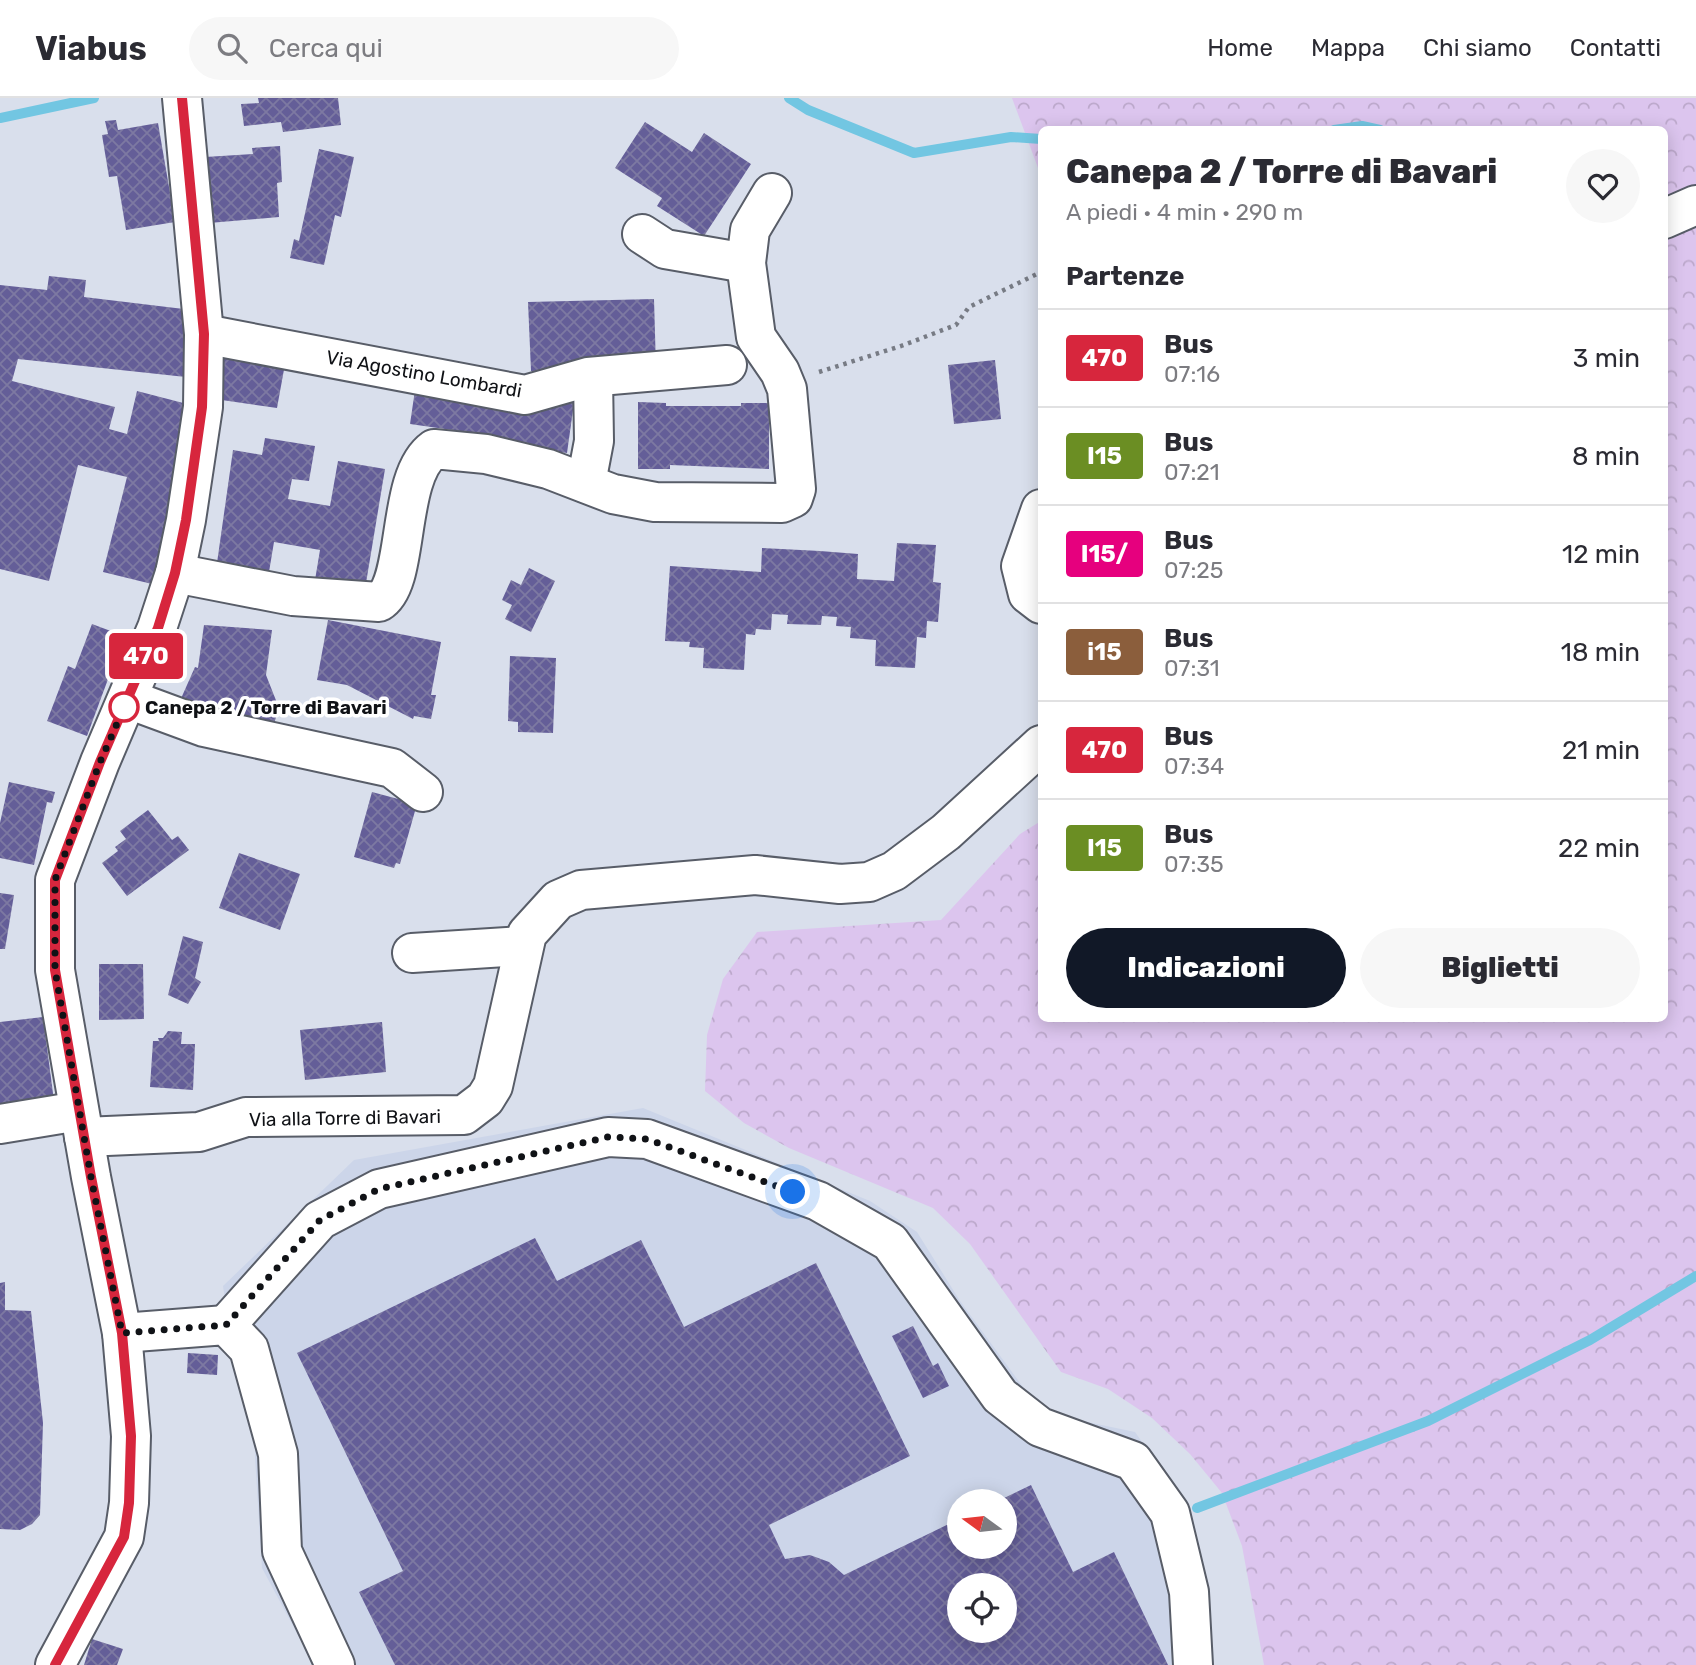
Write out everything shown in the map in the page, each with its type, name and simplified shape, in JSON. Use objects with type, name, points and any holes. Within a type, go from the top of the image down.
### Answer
[{"type":"street","points":[[55,1665],[124,1537],[129,1503],[131,1436],[122,1333],[81,1124],[55,970],[55,880],[100,762],[158,628],[175,573],[186,520],[202,407],[204,334],[182,98]]},
{"type":"street","points":[[175,573],[293,596],[379,601],[385,598],[391,583],[418,466],[434,449],[446,448],[548,468],[613,494],[655,502],[782,503],[793,499],[796,489],[787,389],[780,372],[756,337],[746,264],[750,230],[772,193]]},
{"type":"street","points":[[1668,217],[1696,205]]},
{"type":"street","points":[[642,234],[665,249],[746,264]]},
{"type":"street","name":"Via Agostino Lombardi","points":[[204,334],[525,395],[593,377],[727,365]]},
{"type":"street","points":[[586,483],[594,441],[593,377]]},
{"type":"street","points":[[1038,518],[1021,566],[1028,594],[1038,602]]},
{"type":"street","points":[[128,699],[204,727],[392,768],[423,792]]},
{"type":"street","name":"Via alla Torre di Bavari","points":[[0,1124],[81,1124],[199,1132],[246,1117],[464,1115],[485,1099],[499,1073],[519,979],[523,946],[539,917],[558,900],[581,890],[755,875],[840,884],[869,882],[894,871],[946,832],[1038,748]]},
{"type":"street","points":[[412,953],[523,946]]},
{"type":"street","points":[[122,1333],[226,1325],[320,1220],[379,1189],[608,1137],[647,1139],[818,1201],[890,1242],[1000,1396],[1040,1427],[1133,1461],[1170,1513],[1189,1592],[1193,1665]]},
{"type":"street","points":[[226,1325],[249,1349],[278,1454],[282,1551],[335,1665]]},
{"type":"path","points":[[813,373],[901,346],[956,324],[969,307],[1038,273]]},
{"type":"shaded area","points":[[643,1108],[870,1201],[917,1232],[960,1301],[1028,1394],[1059,1416],[1135,1432],[1159,1466],[1203,1665],[314,1665],[262,1568],[255,1457],[256,1423],[234,1361],[223,1286],[354,1160]]},
{"type":"green space","points":[[1012,98],[1696,98],[1696,1665],[1264,1665],[1242,1546],[1222,1493],[1190,1454],[1152,1418],[1108,1389],[1061,1372],[970,1244],[933,1208],[789,1148],[744,1123],[705,1091],[707,1035],[723,979],[757,932],[941,920],[1020,834],[1038,823],[1038,1022],[1668,1022],[1668,126],[1038,126],[1038,168]]},
{"type":"building","points":[[258,98],[338,98],[341,125],[283,132],[281,122],[244,126],[241,104],[259,103]]},
{"type":"building","points":[[116,120],[118,130],[158,123],[175,222],[126,230],[117,176],[109,177],[102,135],[108,134],[105,121]]},
{"type":"building","points":[[645,122],[692,152],[704,133],[751,164],[704,236],[657,206],[662,198],[615,168]]},
{"type":"building","points":[[280,146],[282,182],[277,183],[279,217],[209,223],[205,157],[253,154],[252,148]]},
{"type":"building","points":[[319,149],[354,157],[341,217],[335,215],[324,265],[290,258],[294,239],[299,241]]},
{"type":"building","points":[[49,276],[86,280],[84,297],[192,310],[195,378],[18,359],[12,381],[115,407],[109,429],[127,434],[137,391],[191,405],[156,585],[103,572],[127,477],[78,465],[49,581],[0,569],[0,285],[47,290]]},
{"type":"building","points":[[654,299],[656,368],[531,371],[528,302]]},
{"type":"building","points":[[223,351],[285,364],[277,408],[215,399]]},
{"type":"building","points":[[995,360],[1001,419],[954,424],[948,365]]},
{"type":"building","points":[[415,390],[575,396],[567,453],[500,445],[501,437],[410,424]]},
{"type":"building","points":[[638,402],[666,403],[666,406],[741,406],[741,403],[769,403],[769,469],[670,465],[670,469],[638,469]]},
{"type":"building","points":[[265,438],[315,446],[309,481],[292,479],[288,499],[330,506],[338,461],[385,469],[365,589],[315,580],[320,550],[274,542],[269,572],[217,563],[233,450],[262,455]]},
{"type":"building","points":[[897,543],[936,545],[933,582],[941,583],[938,622],[927,621],[926,638],[917,637],[915,668],[875,666],[876,640],[850,638],[851,627],[836,626],[837,617],[822,616],[821,625],[787,624],[788,615],[772,614],[771,630],[756,629],[755,635],[746,634],[744,670],[703,668],[704,648],[689,647],[690,642],[665,641],[670,566],[761,572],[762,548],[820,551],[858,554],[857,579],[894,581]]},
{"type":"building","points":[[529,568],[555,581],[531,632],[505,619],[512,605],[502,600],[511,580],[521,585]]},
{"type":"building","points":[[328,620],[441,642],[431,695],[436,695],[431,719],[414,716],[413,719],[347,685],[317,680]]},
{"type":"building","points":[[92,624],[124,636],[87,736],[47,721],[68,666],[75,669]]},
{"type":"building","points":[[204,625],[272,630],[266,675],[279,708],[272,730],[179,703],[195,667],[198,668]]},
{"type":"building","points":[[510,656],[556,658],[553,733],[518,732],[518,722],[508,721]]},
{"type":"building","points":[[9,782],[55,792],[52,803],[47,802],[34,865],[0,858],[0,823]]},
{"type":"building","points":[[372,792],[417,804],[400,864],[396,863],[394,868],[354,857]]},
{"type":"building","points":[[148,810],[172,840],[178,836],[189,850],[127,896],[102,863],[118,851],[115,847],[126,839],[120,831]]},
{"type":"building","points":[[239,853],[300,874],[280,930],[219,908]]},
{"type":"building","points":[[0,893],[14,895],[5,949],[0,949]]},
{"type":"building","points":[[183,936],[203,942],[195,978],[201,982],[188,1004],[168,995]]},
{"type":"building","points":[[99,964],[143,964],[144,1019],[99,1020]]},
{"type":"building","points":[[43,1017],[54,1101],[0,1108],[0,1022]]},
{"type":"building","points":[[382,1022],[386,1072],[305,1080],[300,1030]]},
{"type":"building","points":[[168,1031],[182,1032],[181,1044],[195,1044],[193,1090],[150,1087],[153,1041],[159,1041],[158,1038],[163,1038]]},
{"type":"building","points":[[535,1238],[557,1281],[641,1240],[684,1327],[816,1263],[910,1456],[769,1525],[785,1559],[810,1555],[829,1562],[844,1575],[947,1525],[947,1559],[1017,1559],[1017,1492],[1031,1485],[1073,1572],[1114,1552],[1168,1665],[395,1665],[359,1592],[403,1571],[297,1353]]},
{"type":"building","points":[[5,1282],[5,1310],[31,1311],[43,1423],[40,1515],[32,1524],[20,1530],[0,1529],[0,1283]]},
{"type":"building","points":[[913,1326],[933,1366],[938,1363],[949,1386],[923,1398],[892,1336]]},
{"type":"building","points":[[188,1353],[218,1355],[217,1375],[187,1373]]},
{"type":"building","points":[[92,1639],[123,1649],[117,1665],[84,1665]]},
{"type":"waterway","points":[[0,118],[94,98]]},
{"type":"waterway","points":[[789,98],[808,110],[914,153],[1011,137],[1038,139]]},
{"type":"waterway","points":[[1197,1508],[1428,1421],[1590,1340],[1696,1276]]},
{"type":"bus line","name":"470","points":[[55,1665],[124,1537],[129,1503],[131,1436],[122,1333],[91,1177],[55,970],[55,880],[100,762],[158,628],[175,573],[186,520],[202,407],[204,334],[182,98]]},
{"type":"place","name":"Canepa 2 / Torre di Bavari","points":[[124,707]]},
{"type":"route","points":[[124,707],[128,699],[100,762],[55,880],[55,970],[83,1137],[122,1333],[226,1325],[320,1220],[379,1189],[608,1137],[647,1139],[793,1192]]}]
